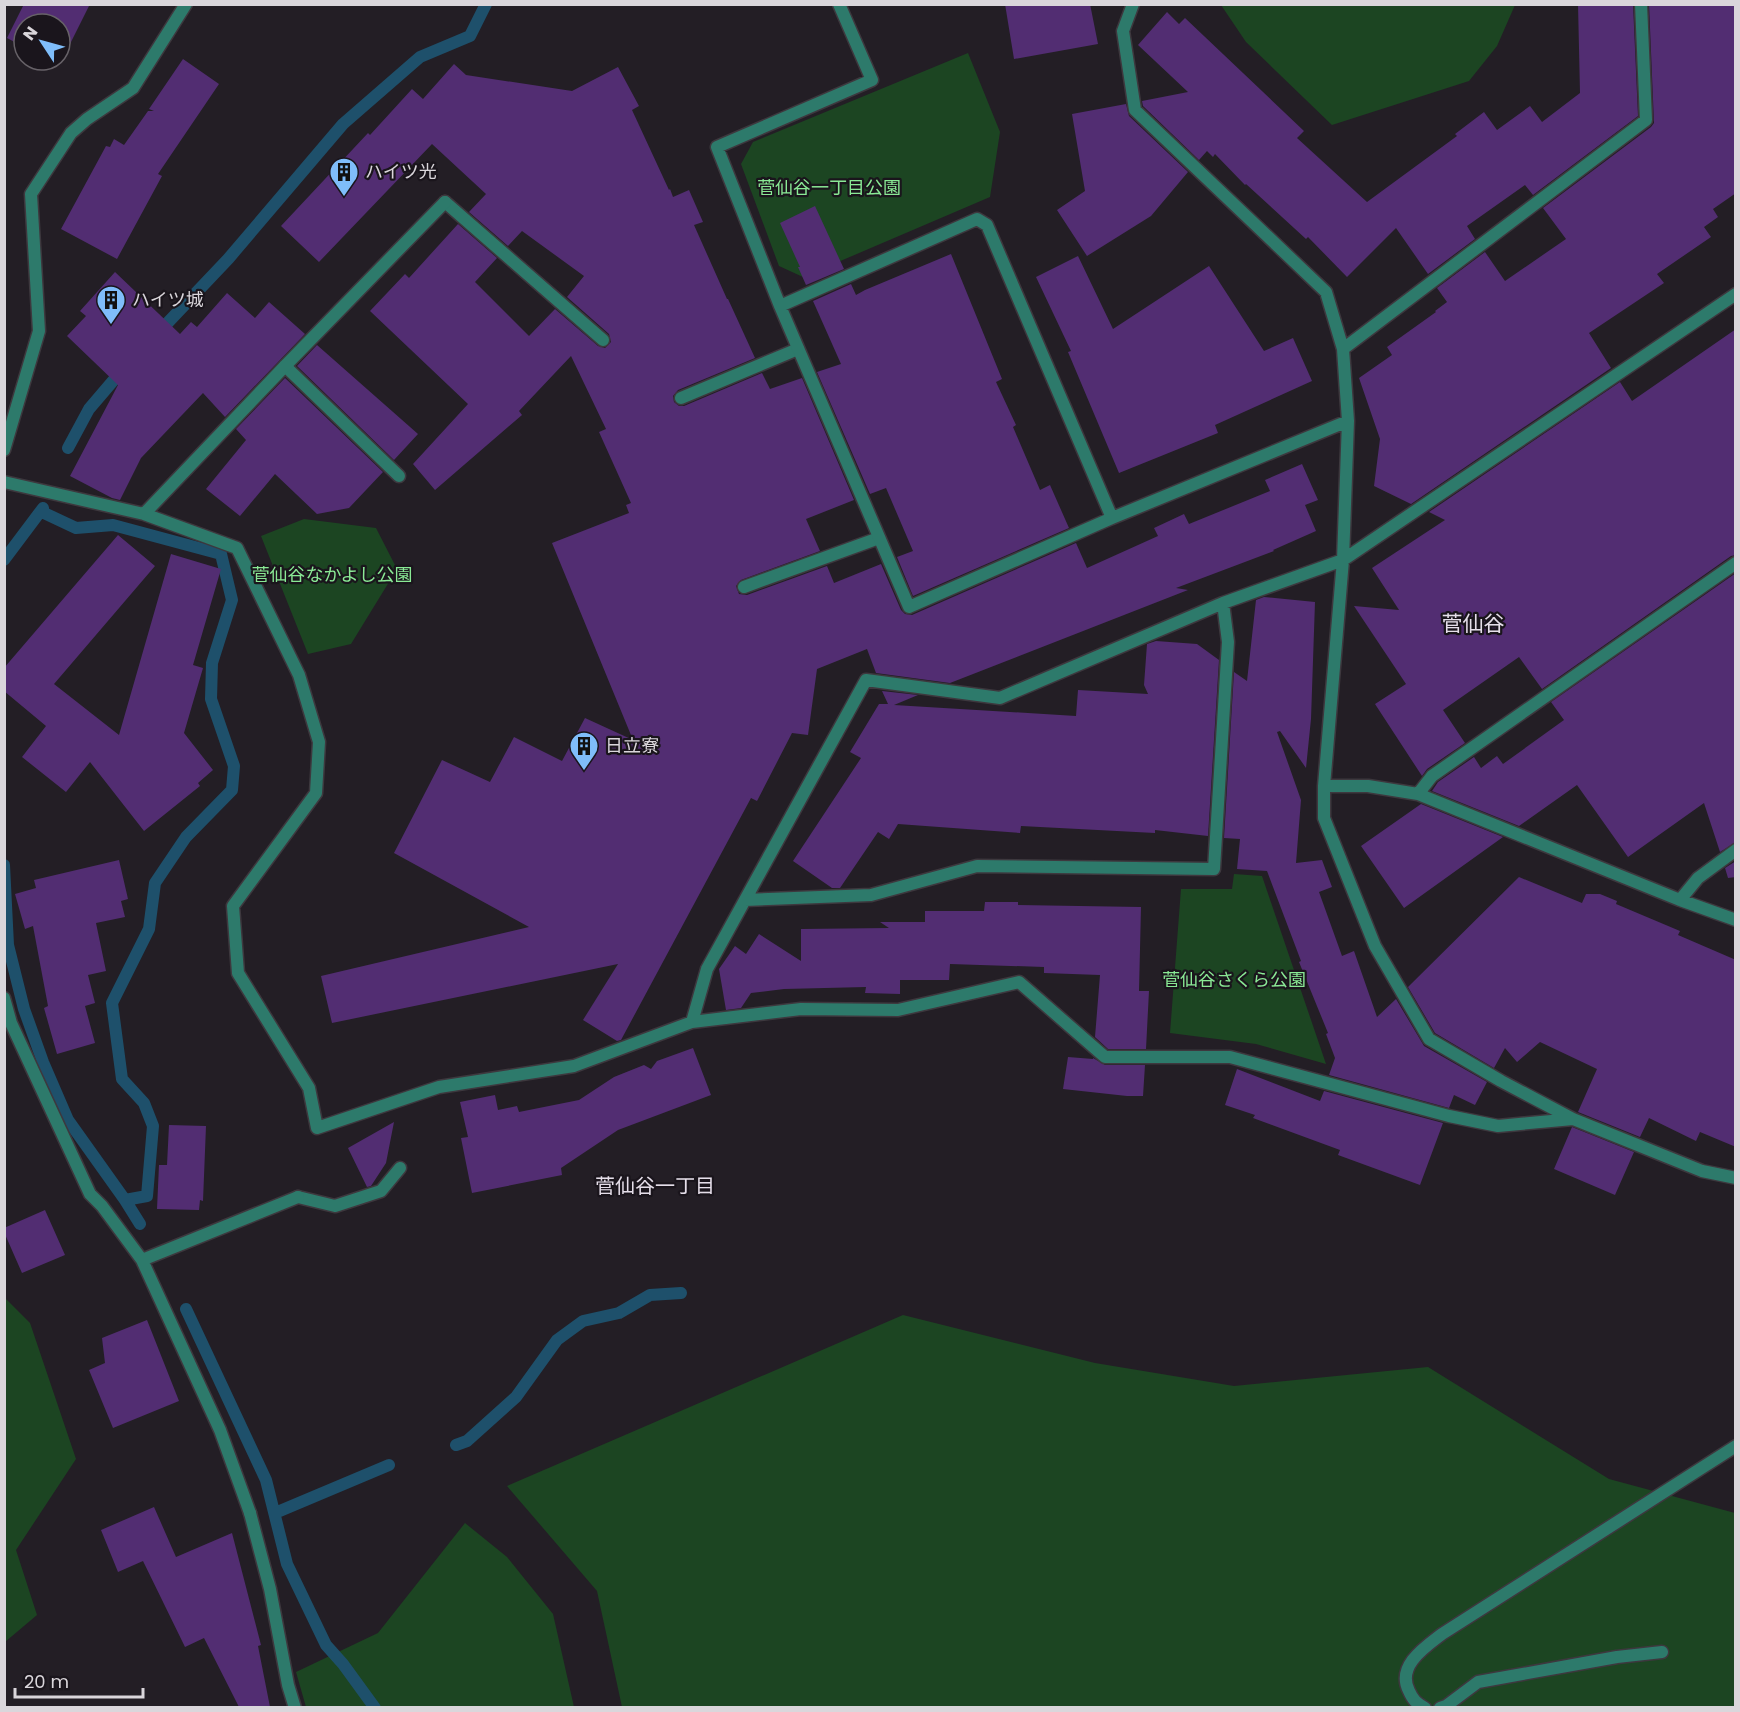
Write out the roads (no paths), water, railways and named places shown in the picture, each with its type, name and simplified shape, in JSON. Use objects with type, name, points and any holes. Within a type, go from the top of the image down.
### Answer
[{"type":"street","points":[[4,450],[39,331],[31,194],[71,133],[87,119],[133,88],[186,4]]},
{"type":"street","points":[[839,4],[872,81],[717,147],[780,306],[909,607],[1112,518],[1348,421]]},
{"type":"street","points":[[1133,4],[1124,31],[1135,110],[1326,292],[1343,349],[1348,421],[1343,560],[1324,786],[1324,818],[1375,946],[1429,1039],[1573,1119],[1702,1171],[1736,1178]]},
{"type":"street","points":[[1343,349],[1646,120],[1641,4]]},
{"type":"street","points":[[144,514],[445,202],[603,340]]},
{"type":"street","points":[[780,306],[977,219],[987,225],[1112,518]]},
{"type":"street","points":[[692,1022],[707,969],[866,680],[1000,698],[1223,603],[1343,560],[1736,294]]},
{"type":"street","points":[[681,398],[798,349]]},
{"type":"street","points":[[285,366],[399,476]]},
{"type":"street","points":[[4,482],[144,514],[237,548],[299,675],[319,742],[316,793],[233,906],[238,973],[309,1088],[317,1128],[439,1087],[574,1066],[692,1022],[801,1009],[898,1010],[1019,982],[1105,1058],[1230,1057],[1449,1116],[1498,1126],[1573,1119]]},
{"type":"street","points":[[744,588],[879,538]]},
{"type":"street","points":[[1418,794],[1432,776],[1736,563]]},
{"type":"street","points":[[745,900],[871,895],[977,866],[1214,869],[1228,642],[1223,603]]},
{"type":"street","points":[[1324,786],[1368,786],[1418,794],[1680,900],[1736,920]]},
{"type":"street","points":[[1680,900],[1698,878],[1736,850]]},
{"type":"street","points":[[4,999],[11,1023],[90,1194],[102,1206],[142,1260],[220,1430],[250,1513],[270,1589],[294,1707]]},
{"type":"street","points":[[142,1260],[298,1197],[336,1206],[381,1191],[400,1168]]},
{"type":"street","points":[[1425,1707],[1414,1702],[1406,1686],[1406,1671],[1419,1652],[1442,1634],[1736,1446]]},
{"type":"street","points":[[1440,1707],[1446,1706],[1478,1682],[1617,1657],[1662,1652]]},
{"type":"waterway","points":[[157,334],[229,258],[343,124],[420,57],[470,36],[486,4]]},
{"type":"waterway","points":[[68,448],[89,409],[124,368]]},
{"type":"waterway","points":[[4,560],[43,508]]},
{"type":"waterway","points":[[42,512],[76,528],[113,525],[221,554],[232,600],[212,663],[211,699],[234,766],[232,790],[186,837],[155,883],[149,929],[112,1003],[122,1079],[144,1103],[153,1126],[147,1196],[125,1200]]},
{"type":"waterway","points":[[4,865],[8,945],[24,1009],[43,1062],[68,1120],[140,1224]]},
{"type":"waterway","points":[[456,1445],[467,1441],[516,1397],[557,1340],[583,1321],[619,1313],[650,1295],[681,1293]]},
{"type":"waterway","points":[[186,1309],[266,1480],[287,1564],[326,1645],[375,1708]]},
{"type":"waterway","points":[[275,1513],[389,1465]]},
{"type":"place","name":"ハイツ光","points":[[344,198]]},
{"type":"place","name":"ハイツ城","points":[[111,326]]},
{"type":"place","name":"日立寮","points":[[584,772]]},
{"type":"district","name":"菅仙谷","points":[[1473,624]]},
{"type":"district","name":"菅仙谷一丁目","points":[[655,1186]]},
{"type":"park label","name":"菅仙谷一丁目公園","points":[[829,188]]},
{"type":"park label","name":"菅仙谷なかよし公園","points":[[332,575]]},
{"type":"park label","name":"菅仙谷さくら公園","points":[[1234,980]]}]
